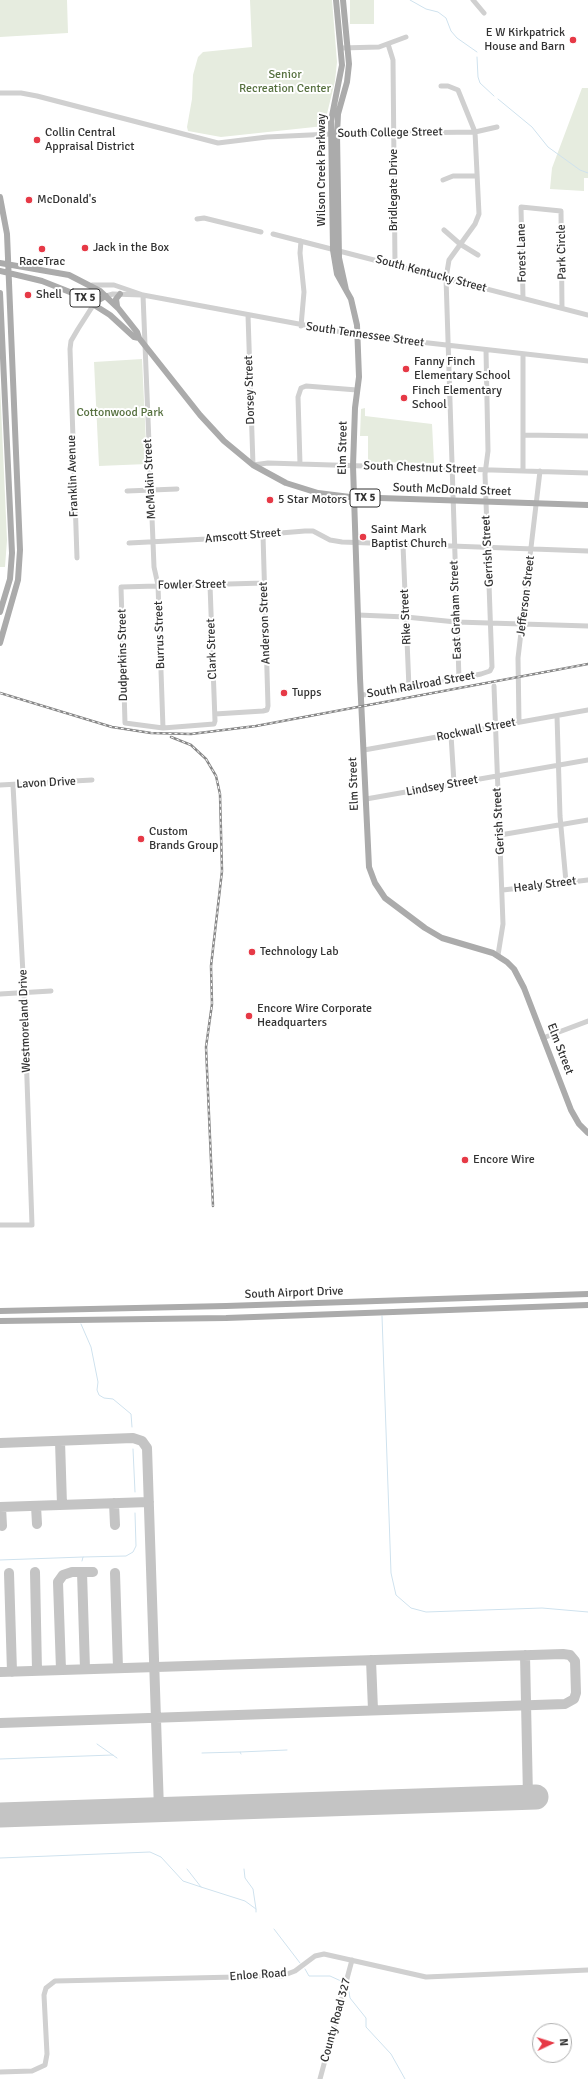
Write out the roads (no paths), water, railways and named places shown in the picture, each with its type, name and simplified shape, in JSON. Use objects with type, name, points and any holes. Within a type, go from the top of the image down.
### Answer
[{"type":"main road","name":"Wilson Creek Parkway","points":[[336,0],[345,48]]},
{"type":"main road","name":"Wilson Creek Parkway","points":[[343,0],[345,48],[342,71],[332,112],[334,134],[336,251],[346,290],[355,310],[358,335]]},
{"type":"main road","points":[[0,197],[7,234],[9,264],[8,272],[20,567],[16,591],[1,634],[0,643]]},
{"type":"main road","name":"South McDonald Street","points":[[0,263],[62,274],[92,285],[118,308],[137,332],[139,338],[145,346],[218,435],[253,465],[294,486],[326,494],[354,497],[588,505]]},
{"type":"main road","name":"South McDonald Street","points":[[0,271],[63,288],[94,304],[134,337],[139,338]]},
{"type":"main road","points":[[56,286],[55,281],[58,276],[81,280]]},
{"type":"main road","points":[[63,288],[78,291],[96,301],[106,296]]},
{"type":"main road","points":[[0,294],[12,559],[8,587],[0,612]]},
{"type":"main road","points":[[118,308],[116,299],[120,294]]},
{"type":"main road","name":"Elm Street","points":[[358,335],[359,377],[355,408],[353,466],[369,868],[375,883],[386,898],[438,936],[498,955],[511,965],[519,978],[574,1115],[588,1133]]},
{"type":"main road","points":[[5,394],[14,394]]},
{"type":"main road","points":[[6,421],[15,421]]},
{"type":"main road","points":[[8,467],[16,467]]},
{"type":"main road","points":[[8,478],[17,478]]},
{"type":"main road","name":"South Airport Drive","points":[[0,1311],[226,1306],[588,1294]]},
{"type":"main road","name":"South Airport Drive","points":[[0,1321],[226,1318],[588,1305]]},
{"type":"main road","points":[[226,1306],[226,1318]]},
{"type":"street","points":[[473,0],[484,13]]},
{"type":"street","points":[[345,48],[379,47],[406,37]]},
{"type":"street","name":"Bridlegate Drive","points":[[388,44],[393,60],[395,264]]},
{"type":"street","name":"East Graham Street","points":[[441,86],[448,86],[458,90],[475,132],[478,176],[479,214],[475,224],[449,260],[446,278],[452,501],[459,679]]},
{"type":"street","name":"South College Street","points":[[0,93],[21,93],[37,96],[214,142],[334,134],[475,132],[497,127]]},
{"type":"street","points":[[443,180],[453,176],[478,176]]},
{"type":"street","name":"Forest Lane","points":[[521,207],[523,298]]},
{"type":"street","name":"Park Circle","points":[[521,207],[561,211],[562,308]]},
{"type":"street","points":[[197,219],[204,218],[261,232]]},
{"type":"street","points":[[444,230],[460,244],[478,255]]},
{"type":"street","name":"South Kentucky Street","points":[[273,234],[336,251],[395,264],[588,315]]},
{"type":"street","points":[[301,241],[304,292],[301,326]]},
{"type":"street","name":"South Tennessee Street","points":[[92,285],[114,285],[143,295],[301,326],[358,335],[588,361]]},
{"type":"street","name":"South Tennessee Street","points":[[106,296],[120,294],[143,295]]},
{"type":"street","name":"McMakin Street","points":[[143,295],[153,542]]},
{"type":"street","name":"Franklin Avenue","points":[[77,558],[69,353],[71,341],[94,304]]},
{"type":"street","name":"Dorsey Street","points":[[248,315],[253,465]]},
{"type":"street","name":"Gerrish Street","points":[[481,674],[490,671],[492,668],[486,502],[486,470],[488,456],[486,350]]},
{"type":"street","points":[[523,354],[523,471]]},
{"type":"street","points":[[300,464],[298,397],[301,388],[306,386],[357,390]]},
{"type":"street","points":[[523,435],[588,436]]},
{"type":"street","name":"South Chestnut Street","points":[[253,465],[263,463],[588,473]]},
{"type":"street","name":"Jefferson Street","points":[[519,722],[517,677],[540,471]]},
{"type":"street","points":[[127,491],[177,489]]},
{"type":"street","name":"Amscott Street","points":[[129,543],[313,531],[330,540],[355,543],[588,551]]},
{"type":"street","name":"Anderson Street","points":[[215,714],[267,710],[263,535]]},
{"type":"street","name":"Burrus Street","points":[[153,542],[154,567],[158,585],[163,728]]},
{"type":"street","name":"Rike Street","points":[[402,545],[409,688]]},
{"type":"street","name":"Fowler Street","points":[[121,587],[264,583]]},
{"type":"street","name":"Clark Street","points":[[210,585],[215,714]]},
{"type":"street","name":"Dudperkins Street","points":[[121,587],[125,723],[163,728]]},
{"type":"street","points":[[358,615],[406,617],[456,622],[588,626]]},
{"type":"street","name":"South Railroad Street","points":[[361,696],[481,674]]},
{"type":"street","name":"Gerish Street","points":[[494,686],[503,929],[498,955]]},
{"type":"street","name":"Rockwall Street","points":[[364,750],[588,710]]},
{"type":"street","points":[[163,728],[211,725],[215,721],[215,714]]},
{"type":"street","points":[[557,716],[566,882]]},
{"type":"street","points":[[451,735],[454,783]]},
{"type":"street","name":"Lindsey Street","points":[[366,798],[588,760]]},
{"type":"street","name":"Lavon Drive","points":[[0,785],[92,780]]},
{"type":"street","name":"Westmoreland Drive","points":[[0,1224],[32,1225],[24,992],[13,785]]},
{"type":"street","points":[[500,835],[588,820]]},
{"type":"street","name":"Healy Street","points":[[502,890],[588,880]]},
{"type":"street","points":[[0,994],[51,991]]},
{"type":"street","points":[[543,1038],[588,1021]]},
{"type":"street","name":"Enloe Road","points":[[0,2072],[36,2070],[45,2065],[47,2054],[44,1995],[46,1988],[55,1981],[278,1976],[291,1974],[320,1954],[352,1960],[414,1976],[432,1977],[588,1970]]},
{"type":"street","name":"County Road 327","points":[[320,2079],[352,1960]]},
{"type":"waterway","points":[[410,0],[426,9],[438,12],[446,18],[451,31],[457,38],[477,52]]},
{"type":"waterway","points":[[477,57],[478,77],[480,83],[494,96]]},
{"type":"waterway","points":[[498,99],[532,127],[548,147],[580,170],[588,173]]},
{"type":"waterway","points":[[382,1316],[391,1573],[396,1595],[411,1608],[426,1612],[542,1608],[588,1612]]},
{"type":"waterway","points":[[81,1324],[91,1347],[99,1395],[104,1398],[113,1399],[131,1414],[132,1427]]},
{"type":"waterway","points":[[133,1449],[135,1492]]},
{"type":"waterway","points":[[82,1561],[83,1557],[126,1556],[133,1552],[136,1546],[135,1513]]},
{"type":"waterway","points":[[0,1560],[83,1557]]},
{"type":"waterway","points":[[97,1744],[117,1758]]},
{"type":"waterway","points":[[241,1754],[240,1752],[287,1750]]},
{"type":"waterway","points":[[202,1753],[240,1752]]},
{"type":"waterway","points":[[0,1759],[113,1755]]},
{"type":"waterway","points":[[0,1858],[150,1852],[161,1857],[183,1881],[201,1887]]},
{"type":"waterway","points":[[187,1869],[201,1887],[245,1901],[256,1909],[256,1912]]},
{"type":"waterway","points":[[244,1869],[245,1878],[253,1889],[256,1909]]},
{"type":"waterway","points":[[274,1929],[300,1963]]},
{"type":"waterway","points":[[305,1969],[309,1976],[330,1976],[341,1981]]},
{"type":"waterway","points":[[348,1986],[350,1998],[366,2018],[366,2027],[391,2054],[405,2079]]},
{"type":"railway","points":[[0,693],[112,727],[151,733],[191,734],[256,726],[588,664]]},
{"type":"railway","points":[[171,737],[191,745],[206,759],[216,776],[220,794],[222,871],[211,966],[212,1004],[206,1047],[213,1206]]},
{"type":"place","name":"E W Kirkpatrick House and Barn","points":[[573,40]]},
{"type":"place","name":"Collin Central Appraisal District","points":[[37,140]]},
{"type":"place","name":"McDonald's","points":[[29,200]]},
{"type":"place","name":"Jack in the Box","points":[[85,248]]},
{"type":"place","name":"RaceTrac","points":[[42,249]]},
{"type":"place","name":"Shell","points":[[28,295]]},
{"type":"place","name":"Fanny Finch Elementary School","points":[[406,369]]},
{"type":"place","name":"Finch Elementary School","points":[[404,398]]},
{"type":"place","name":"5 Star Motors","points":[[270,500]]},
{"type":"place","name":"Saint Mark Baptist Church","points":[[363,537]]},
{"type":"place","name":"Tupps","points":[[284,693]]},
{"type":"place","name":"Custom Brands Group","points":[[141,839]]},
{"type":"place","name":"Technology Lab","points":[[252,952]]},
{"type":"place","name":"Encore Wire Corporate Headquarters","points":[[249,1016]]},
{"type":"place","name":"Encore Wire","points":[[465,1160]]},
{"type":"park label","name":"Senior Recreation Center","points":[[285,82]]},
{"type":"park label","name":"Cottonwood Park","points":[[120,413]]}]
